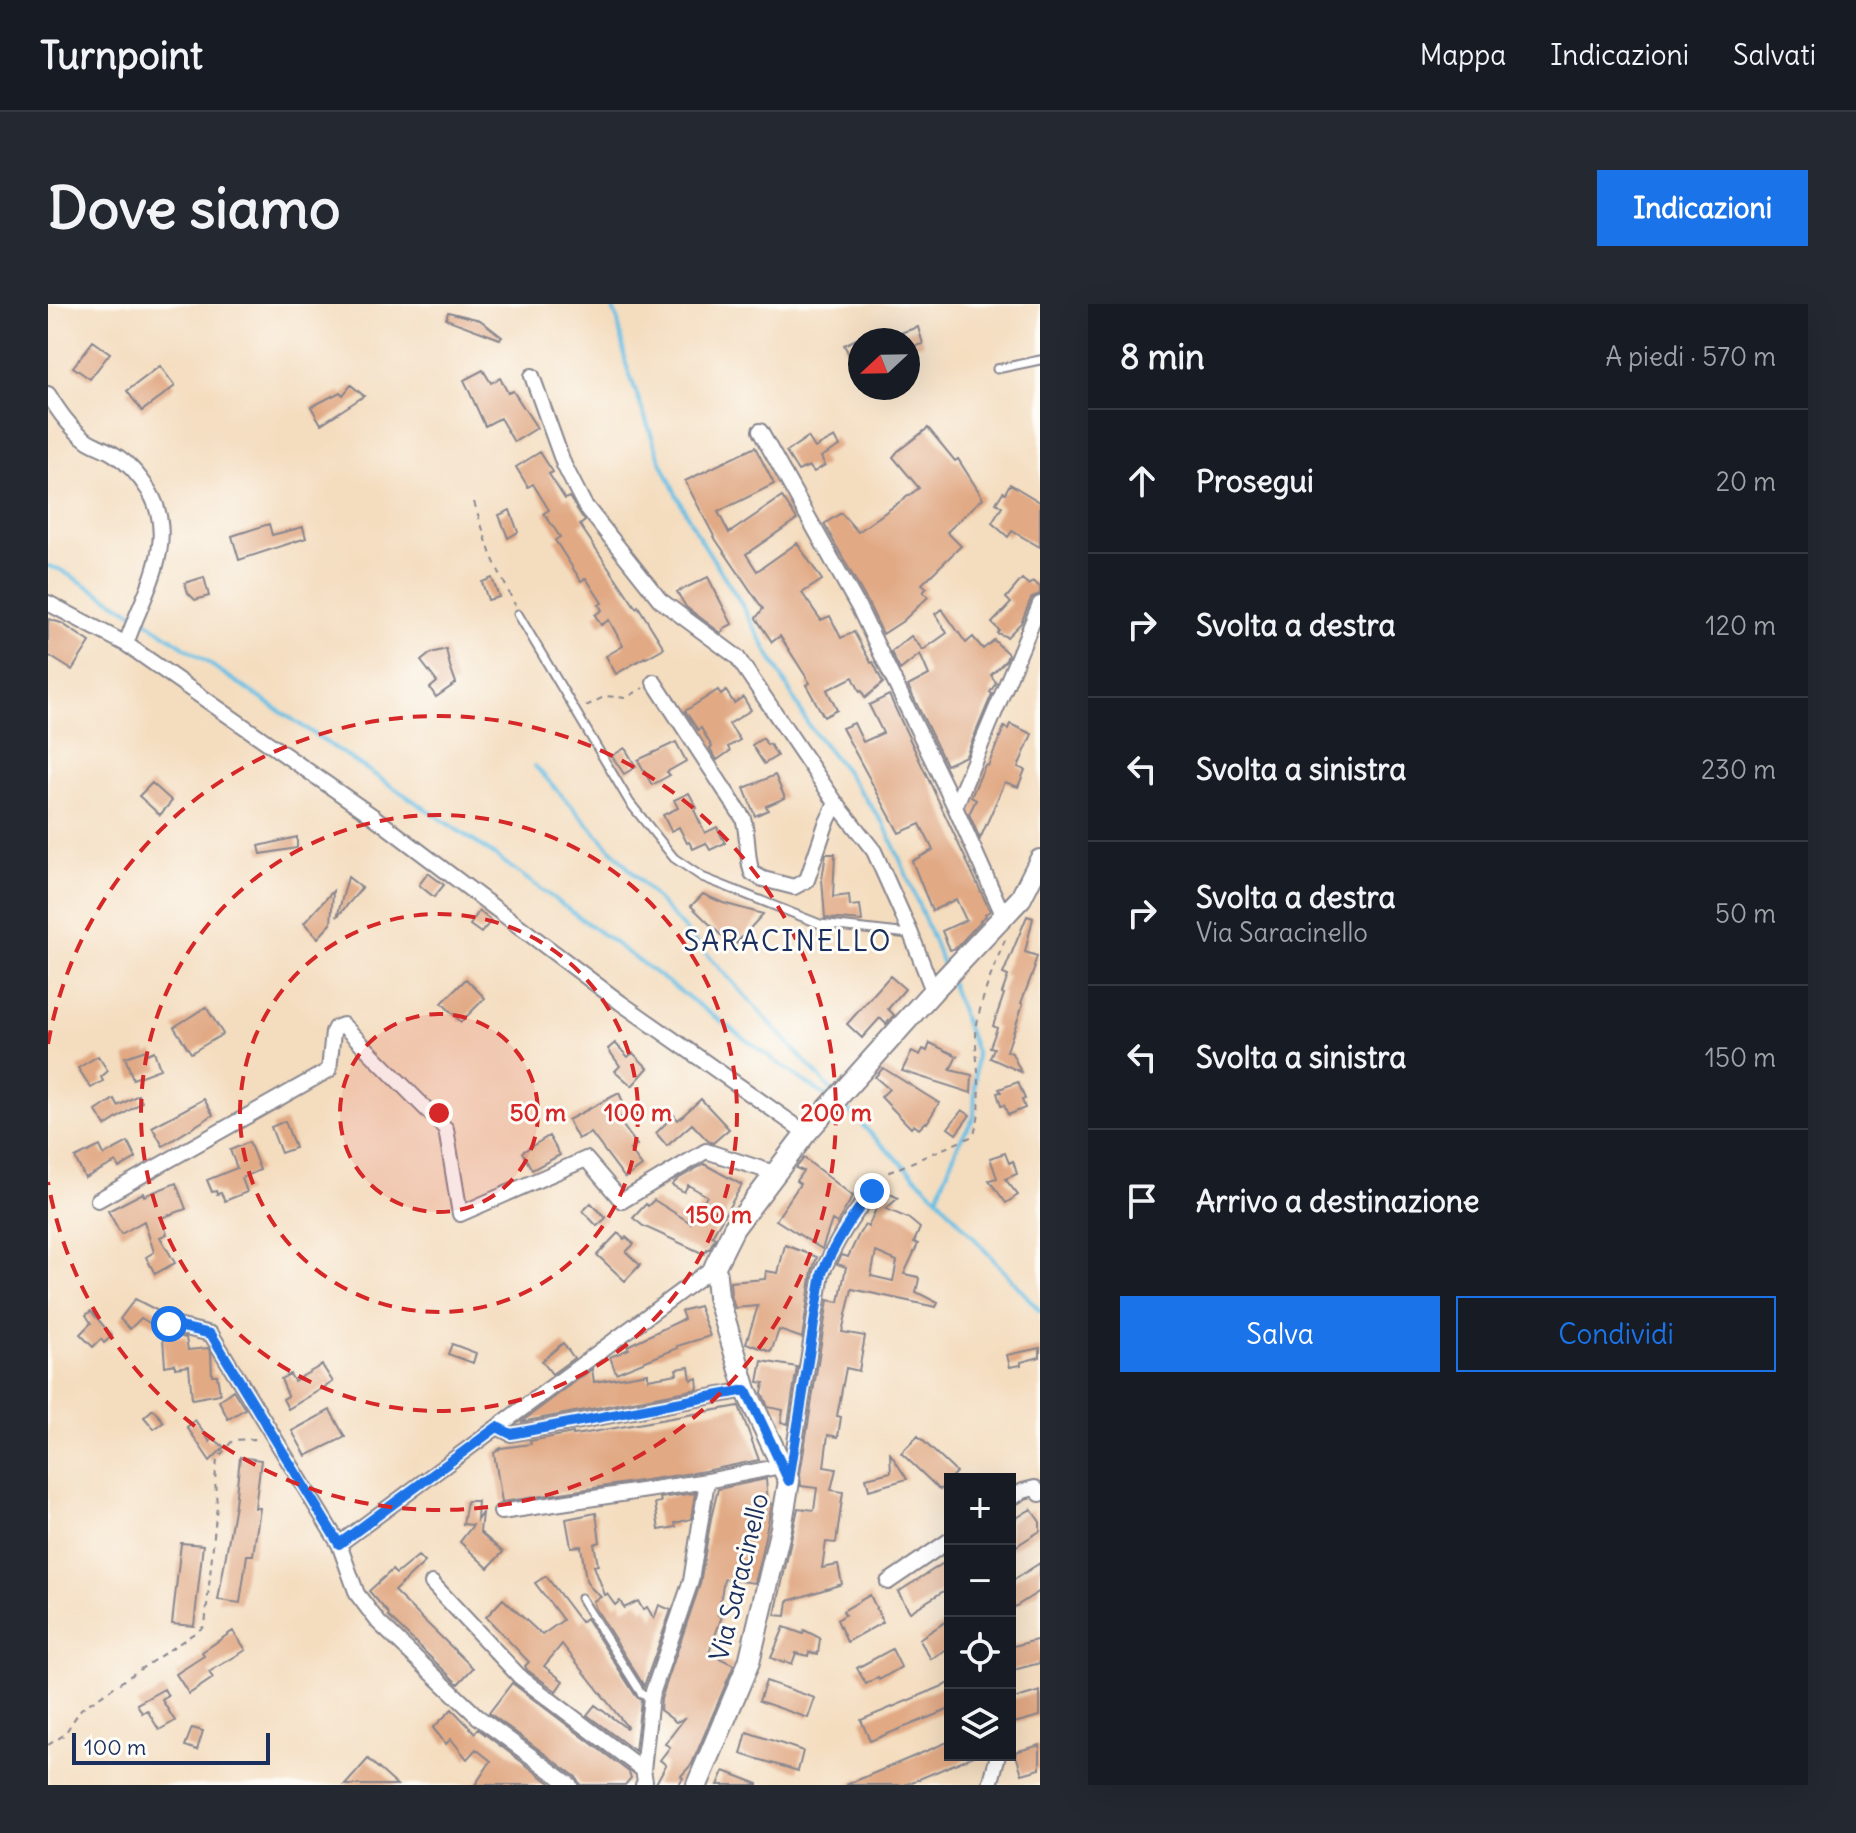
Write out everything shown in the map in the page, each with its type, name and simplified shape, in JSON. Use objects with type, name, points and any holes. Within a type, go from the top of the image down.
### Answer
[{"type":"street","points":[[532,376],[564,465],[584,504],[660,600],[737,657],[836,803],[874,851],[936,988]]},
{"type":"street","points":[[48,394],[66,423],[89,442],[116,455],[139,476],[156,504],[161,548],[126,644]]},
{"type":"street","points":[[760,431],[859,608],[955,807],[1006,925]]},
{"type":"street","points":[[48,603],[126,644],[374,817],[621,1003],[809,1129]]},
{"type":"street","points":[[955,807],[1040,604]]},
{"type":"street","points":[[654,682],[743,818],[752,873],[794,887],[807,880],[836,803]]},
{"type":"street","points":[[339,1544],[715,1266],[734,1228],[809,1129],[960,962],[1006,925],[1040,860]]},
{"type":"street","points":[[98,1200],[329,1070],[333,1032],[343,1025],[446,1129],[460,1214],[586,1159],[622,1201],[706,1151],[774,1173]]},
{"type":"street","points":[[501,1512],[707,1481],[785,1473],[822,1273],[848,1221],[872,1191]]},
{"type":"street","name":"Via Saracinello","points":[[697,1785],[749,1662],[781,1528],[785,1473],[746,1390],[718,1297],[715,1266]]},
{"type":"street","points":[[169,1324],[211,1334],[339,1544],[357,1594],[379,1623],[478,1717],[570,1785]]},
{"type":"street","points":[[497,1427],[511,1434],[746,1390]]},
{"type":"street","points":[[643,1777],[651,1697],[691,1581],[707,1481]]},
{"type":"street","points":[[1016,1495],[1035,1488],[1040,1494]]},
{"type":"street","points":[[888,1582],[944,1544]]},
{"type":"street","points":[[432,1583],[520,1677],[643,1777]]},
{"type":"street","points":[[990,1785],[996,1761]]},
{"type":"lane","points":[[997,369],[1040,360]]},
{"type":"lane","points":[[518,614],[630,803],[674,858],[702,877],[820,924],[911,934]]},
{"type":"lane","points":[[581,1598],[641,1693],[651,1697]]},
{"type":"path","points":[[474,502],[491,555],[518,614]]},
{"type":"path","points":[[576,712],[606,696],[626,698],[654,682]]},
{"type":"path","points":[[872,1191],[887,1173],[973,1136],[978,1122],[977,1023],[1006,925]]},
{"type":"path","points":[[48,1745],[64,1735],[81,1709],[205,1626],[217,1505],[217,1459],[233,1440],[254,1439],[281,1447]]},
{"type":"building","points":[[448,312],[480,320],[502,337],[500,339],[446,319]]},
{"type":"building","points":[[93,341],[110,353],[90,379],[73,367]]},
{"type":"building","points":[[160,366],[175,386],[142,411],[127,391]]},
{"type":"building","points":[[483,370],[491,383],[500,378],[508,393],[513,391],[537,428],[514,442],[500,418],[485,426],[464,380]]},
{"type":"building","points":[[351,385],[364,396],[321,424],[311,407],[340,392],[343,395]]},
{"type":"building","points":[[928,428],[955,461],[958,459],[983,498],[947,532],[961,546],[922,584],[927,588],[923,592],[928,597],[903,621],[883,634],[824,524],[841,513],[858,532],[919,488],[893,457]]},
{"type":"building","points":[[808,437],[815,448],[835,437],[840,446],[821,457],[825,465],[814,472],[809,466],[798,471],[786,452]]},
{"type":"building","points":[[755,447],[774,484],[718,512],[729,533],[782,497],[797,519],[746,554],[757,571],[797,543],[822,580],[802,593],[821,620],[830,616],[841,638],[854,632],[883,683],[865,698],[853,677],[827,690],[837,710],[824,717],[806,685],[810,683],[780,636],[772,642],[756,618],[763,609],[716,540],[685,481]]},
{"type":"building","points":[[540,452],[565,499],[569,497],[585,521],[580,525],[664,648],[616,674],[606,656],[623,646],[609,620],[601,625],[595,615],[602,610],[599,605],[602,603],[586,578],[581,581],[555,540],[560,537],[544,513],[549,510],[533,484],[528,487],[516,467]]},
{"type":"building","points":[[1010,484],[1040,502],[1040,547],[1012,531],[1008,537],[992,523],[1002,507],[996,503]]},
{"type":"building","points":[[510,510],[518,532],[508,538],[499,515]]},
{"type":"building","points":[[269,524],[272,535],[303,527],[306,538],[239,560],[232,536]]},
{"type":"building","points":[[204,577],[209,596],[195,600],[188,593],[185,583]]},
{"type":"building","points":[[708,577],[732,624],[721,633],[686,607],[677,592]]},
{"type":"building","points":[[492,578],[499,597],[488,600],[482,582]]},
{"type":"building","points":[[1022,579],[1029,585],[1033,581],[1040,587],[1040,594],[1031,599],[1021,623],[1007,637],[997,633],[999,630],[992,623],[1011,603],[1006,598]]},
{"type":"building","points":[[942,609],[966,643],[973,637],[983,649],[994,640],[1008,654],[991,675],[996,683],[966,756],[946,765],[908,686],[929,675],[920,654],[900,670],[891,652],[911,636],[923,650],[947,633],[935,614]]},
{"type":"building","points":[[48,619],[61,623],[90,642],[72,670],[48,655]]},
{"type":"building","points":[[446,649],[456,683],[436,697],[430,688],[437,682],[421,661],[431,653]]},
{"type":"building","points":[[718,690],[721,695],[726,691],[734,703],[743,697],[751,710],[729,724],[740,740],[728,747],[730,751],[717,760],[701,728],[698,730],[685,711]]},
{"type":"building","points":[[889,695],[990,911],[956,948],[950,950],[942,931],[966,920],[956,899],[932,911],[912,861],[933,850],[920,824],[899,833],[842,728],[854,723],[863,742],[883,733],[869,705]]},
{"type":"building","points":[[1010,724],[1032,734],[1018,767],[1025,770],[1018,787],[1005,782],[980,839],[969,814],[976,800],[971,797],[1004,727],[1008,729]]},
{"type":"building","points":[[763,738],[777,756],[764,764],[752,745]]},
{"type":"building","points":[[676,742],[686,761],[652,785],[638,760]]},
{"type":"building","points":[[625,748],[636,767],[624,774],[612,756]]},
{"type":"building","points":[[775,775],[785,798],[766,806],[768,810],[755,816],[744,788]]},
{"type":"building","points":[[152,783],[172,801],[160,815],[139,796]]},
{"type":"building","points":[[689,793],[705,833],[717,827],[725,843],[710,850],[706,843],[693,849],[679,827],[671,831],[663,815],[678,808],[674,800]]},
{"type":"building","points":[[297,837],[297,848],[261,854],[259,846]]},
{"type":"building","points":[[826,854],[835,854],[833,897],[849,895],[850,906],[860,905],[862,921],[825,918],[822,879]]},
{"type":"building","points":[[428,873],[444,885],[434,897],[419,885]]},
{"type":"building","points":[[348,877],[362,888],[337,917]]},
{"type":"building","points":[[333,891],[331,924],[318,938],[304,923]]},
{"type":"building","points":[[703,894],[763,914],[733,947],[691,906]]},
{"type":"building","points":[[479,911],[491,921],[481,933],[470,925]]},
{"type":"building","points":[[1027,916],[1033,918],[1025,952],[1037,956],[1007,1051],[1012,1053],[1021,1072],[990,1058],[994,1048],[990,1047],[1008,976],[1003,974]]},
{"type":"building","points":[[890,976],[905,989],[888,1009],[894,1015],[886,1024],[880,1018],[862,1038],[847,1024]]},
{"type":"building","points":[[466,979],[485,998],[461,1022],[442,1003]]},
{"type":"building","points":[[206,1007],[223,1034],[191,1053],[174,1027]]},
{"type":"building","points":[[615,1043],[628,1057],[633,1053],[648,1068],[632,1086],[615,1071],[620,1066],[608,1049]]},
{"type":"building","points":[[930,1043],[957,1056],[950,1070],[972,1075],[971,1093],[902,1071],[912,1051],[920,1055],[923,1049],[927,1051]]},
{"type":"building","points":[[146,1050],[147,1054],[154,1051],[160,1069],[133,1079],[125,1057]]},
{"type":"building","points":[[98,1056],[108,1071],[101,1077],[103,1081],[91,1088],[78,1068]]},
{"type":"building","points":[[883,1068],[939,1103],[927,1123],[919,1129],[914,1125],[911,1128],[881,1097],[889,1089],[875,1077]]},
{"type":"building","points":[[1018,1082],[1025,1108],[1008,1115],[997,1093],[1001,1092],[999,1089]]},
{"type":"building","points":[[619,1093],[628,1113],[618,1119],[637,1145],[630,1150],[642,1166],[625,1178],[591,1133],[578,1139],[568,1120]]},
{"type":"building","points":[[138,1095],[142,1102],[105,1126],[96,1111],[114,1099],[118,1106]]},
{"type":"building","points":[[204,1099],[213,1115],[163,1146],[152,1127]]},
{"type":"building","points":[[701,1099],[729,1129],[713,1143],[692,1124],[667,1146],[656,1133],[674,1115],[678,1120]]},
{"type":"building","points":[[962,1110],[970,1115],[956,1134],[948,1128]]},
{"type":"building","points":[[285,1121],[295,1148],[281,1153],[271,1127]]},
{"type":"building","points":[[549,1136],[560,1155],[532,1170],[522,1152]]},
{"type":"building","points":[[128,1142],[136,1158],[119,1168],[116,1162],[85,1178],[75,1158],[100,1146],[104,1155]]},
{"type":"building","points":[[249,1142],[260,1170],[242,1178],[247,1192],[225,1201],[221,1193],[212,1192],[207,1180],[237,1168],[230,1150]]},
{"type":"building","points":[[1005,1153],[1009,1163],[1013,1161],[1017,1174],[1005,1179],[1018,1195],[1006,1203],[989,1180],[997,1178],[990,1158]]},
{"type":"building","points":[[804,1158],[853,1196],[837,1223],[832,1220],[822,1249],[776,1220],[800,1184],[796,1181],[803,1171],[796,1168]]},
{"type":"building","points":[[704,1164],[742,1185],[704,1254],[643,1226],[633,1218],[654,1200],[691,1223],[707,1196],[688,1185],[684,1192],[672,1185]]},
{"type":"building","points":[[176,1183],[186,1209],[161,1218],[167,1234],[160,1237],[175,1263],[155,1274],[146,1257],[154,1252],[144,1221],[121,1234],[108,1211],[143,1193],[144,1196]]},
{"type":"building","points":[[887,1192],[898,1198],[886,1209],[908,1218],[920,1228],[914,1242],[918,1244],[904,1274],[918,1277],[916,1292],[938,1303],[936,1307],[852,1289],[842,1332],[865,1336],[859,1371],[846,1368],[837,1416],[841,1417],[838,1437],[828,1435],[824,1467],[836,1469],[831,1490],[843,1492],[836,1543],[826,1542],[822,1568],[838,1565],[842,1584],[788,1601],[786,1616],[775,1615],[798,1508],[814,1510],[817,1488],[801,1486],[800,1474],[828,1300],[839,1302],[846,1267],[837,1264],[842,1255],[848,1257],[859,1234],[865,1225],[868,1227]],"holes":[[[876,1252],[897,1261],[893,1281],[871,1276]]]},
{"type":"building","points":[[591,1203],[606,1218],[597,1226],[583,1211]]},
{"type":"building","points":[[618,1233],[634,1244],[626,1252],[640,1265],[625,1281],[597,1255]]},
{"type":"building","points":[[785,1245],[817,1257],[802,1338],[779,1330],[771,1352],[746,1343],[758,1306],[735,1308],[730,1282],[765,1279],[766,1271],[778,1273]]},
{"type":"building","points":[[135,1299],[164,1314],[158,1325],[141,1318],[130,1329],[120,1319]]},
{"type":"building","points":[[699,1306],[710,1336],[677,1346],[616,1373],[610,1357],[684,1319],[681,1311]]},
{"type":"building","points":[[91,1311],[112,1336],[104,1343],[101,1339],[93,1347],[80,1334],[91,1323],[86,1315]]},
{"type":"building","points":[[163,1338],[186,1338],[188,1350],[208,1348],[212,1375],[217,1375],[220,1394],[192,1399],[189,1366],[165,1366]]},
{"type":"building","points":[[563,1343],[574,1358],[552,1374],[542,1361]]},
{"type":"building","points":[[452,1344],[476,1353],[473,1363],[448,1354]]},
{"type":"building","points":[[1040,1348],[1040,1357],[1010,1367],[1007,1355]]},
{"type":"building","points":[[762,1361],[797,1367],[788,1424],[781,1422],[783,1410],[768,1407],[762,1393],[764,1383],[758,1382]]},
{"type":"building","points":[[322,1365],[333,1382],[288,1409],[283,1399],[288,1396],[281,1379],[290,1374],[294,1381]]},
{"type":"building","points":[[689,1367],[691,1380],[697,1378],[698,1389],[521,1422],[592,1369],[594,1382],[648,1373],[648,1379],[677,1374],[676,1369]]},
{"type":"building","points":[[233,1390],[245,1409],[228,1419],[219,1401]]},
{"type":"building","points":[[739,1406],[759,1460],[502,1502],[494,1453],[501,1448]]},
{"type":"building","points":[[153,1409],[164,1422],[154,1429],[144,1417]]},
{"type":"building","points":[[330,1410],[345,1437],[306,1456],[292,1431]]},
{"type":"building","points":[[195,1420],[210,1442],[213,1438],[224,1447],[210,1461],[187,1427]]},
{"type":"building","points":[[918,1436],[956,1472],[944,1473],[944,1486],[940,1490],[901,1453]]},
{"type":"building","points":[[890,1453],[907,1479],[869,1490],[866,1478],[891,1472]]},
{"type":"building","points":[[240,1457],[261,1460],[255,1508],[260,1508],[253,1555],[247,1555],[240,1603],[218,1600]]},
{"type":"building","points":[[766,1479],[768,1503],[772,1504],[755,1583],[724,1579],[718,1615],[722,1616],[709,1653],[734,1665],[692,1764],[681,1776],[683,1778],[678,1785],[655,1785],[666,1765],[660,1760],[670,1747],[665,1744],[684,1719],[676,1722],[660,1710],[661,1699],[700,1584],[718,1489]]},
{"type":"building","points":[[695,1493],[691,1519],[675,1523],[676,1527],[659,1530],[655,1503],[661,1502],[660,1498]]},
{"type":"building","points":[[467,1501],[478,1501],[477,1520],[482,1513],[480,1532],[503,1552],[488,1568],[460,1542],[473,1525],[463,1524]]},
{"type":"building","points":[[1031,1509],[1040,1522],[1040,1531],[1016,1546],[1016,1545],[1016,1518]]},
{"type":"building","points":[[596,1513],[600,1542],[594,1544],[598,1565],[594,1566],[605,1595],[615,1605],[620,1601],[624,1608],[638,1601],[643,1610],[647,1607],[654,1619],[659,1605],[671,1610],[644,1686],[596,1609],[593,1601],[601,1597],[586,1580],[581,1546],[571,1547],[566,1519]]},
{"type":"building","points":[[181,1543],[203,1545],[194,1626],[172,1624]]},
{"type":"building","points":[[418,1556],[425,1562],[394,1591],[473,1668],[458,1684],[388,1616],[369,1591],[392,1570],[396,1574]]},
{"type":"building","points":[[944,1563],[944,1591],[910,1612],[898,1592]]},
{"type":"building","points":[[1040,1563],[1040,1591],[1016,1606],[1016,1578]]},
{"type":"building","points":[[546,1576],[581,1622],[586,1618],[641,1700],[635,1751],[587,1715],[595,1705],[627,1727],[562,1644],[544,1666],[563,1681],[556,1691],[527,1670],[525,1666],[529,1662],[486,1617],[503,1599],[542,1635],[563,1620],[535,1583]]},
{"type":"building","points":[[870,1595],[883,1622],[847,1642],[837,1620],[845,1615],[843,1611]]},
{"type":"building","points":[[944,1623],[944,1651],[931,1659],[919,1639]]},
{"type":"building","points":[[784,1627],[803,1634],[804,1630],[820,1638],[818,1654],[809,1652],[808,1656],[796,1653],[792,1664],[771,1658]]},
{"type":"building","points":[[233,1631],[246,1650],[209,1672],[213,1678],[189,1694],[176,1674],[204,1656],[202,1652]]},
{"type":"building","points":[[1040,1639],[1040,1663],[1016,1669],[1016,1645]]},
{"type":"building","points":[[892,1649],[901,1667],[866,1684],[857,1668]]},
{"type":"building","points":[[766,1681],[815,1698],[808,1718],[759,1701]]},
{"type":"building","points":[[512,1683],[629,1772],[631,1778],[625,1785],[580,1785],[576,1777],[489,1713]]},
{"type":"building","points":[[944,1685],[944,1711],[870,1741],[861,1720]]},
{"type":"building","points":[[164,1689],[168,1696],[162,1700],[175,1721],[159,1730],[147,1710],[142,1713],[137,1704]]},
{"type":"building","points":[[1040,1691],[1040,1716],[1016,1722],[1016,1698]]},
{"type":"building","points":[[452,1709],[475,1733],[478,1729],[549,1785],[475,1785],[491,1761],[476,1749],[467,1759],[451,1739],[446,1744],[433,1728]]},
{"type":"building","points":[[192,1728],[203,1731],[197,1750],[185,1746]]},
{"type":"building","points":[[747,1732],[803,1751],[798,1771],[741,1754]]},
{"type":"building","points":[[944,1744],[944,1761],[962,1761],[905,1785],[846,1785]]},
{"type":"building","points":[[1040,1745],[1040,1769],[1022,1774],[1016,1752]]},
{"type":"building","points":[[368,1759],[397,1785],[345,1785]]},
{"type":"building","points":[[724,1771],[758,1784],[758,1785],[718,1785]]},
{"type":"waterway","points":[[611,304],[618,321],[626,364],[661,462],[676,494],[809,726],[884,824],[945,969]]},
{"type":"waterway","points":[[48,566],[59,569],[133,613]]},
{"type":"waterway","points":[[141,618],[493,854],[829,1098]]},
{"type":"waterway","points":[[535,766],[833,1092]]},
{"type":"waterway","points":[[937,1197],[959,1142],[974,1117],[976,1052],[950,981]]},
{"type":"waterway","points":[[839,1105],[853,1114]]},
{"type":"waterway","points":[[852,1114],[937,1197],[1040,1311]]},
{"type":"district","name":"SARACINELLO","points":[[788,941]]},
{"type":"route","points":[[169,1324],[211,1334],[339,1544],[497,1427],[511,1434],[746,1390],[789,1481],[822,1273],[848,1221],[872,1191]]}]
